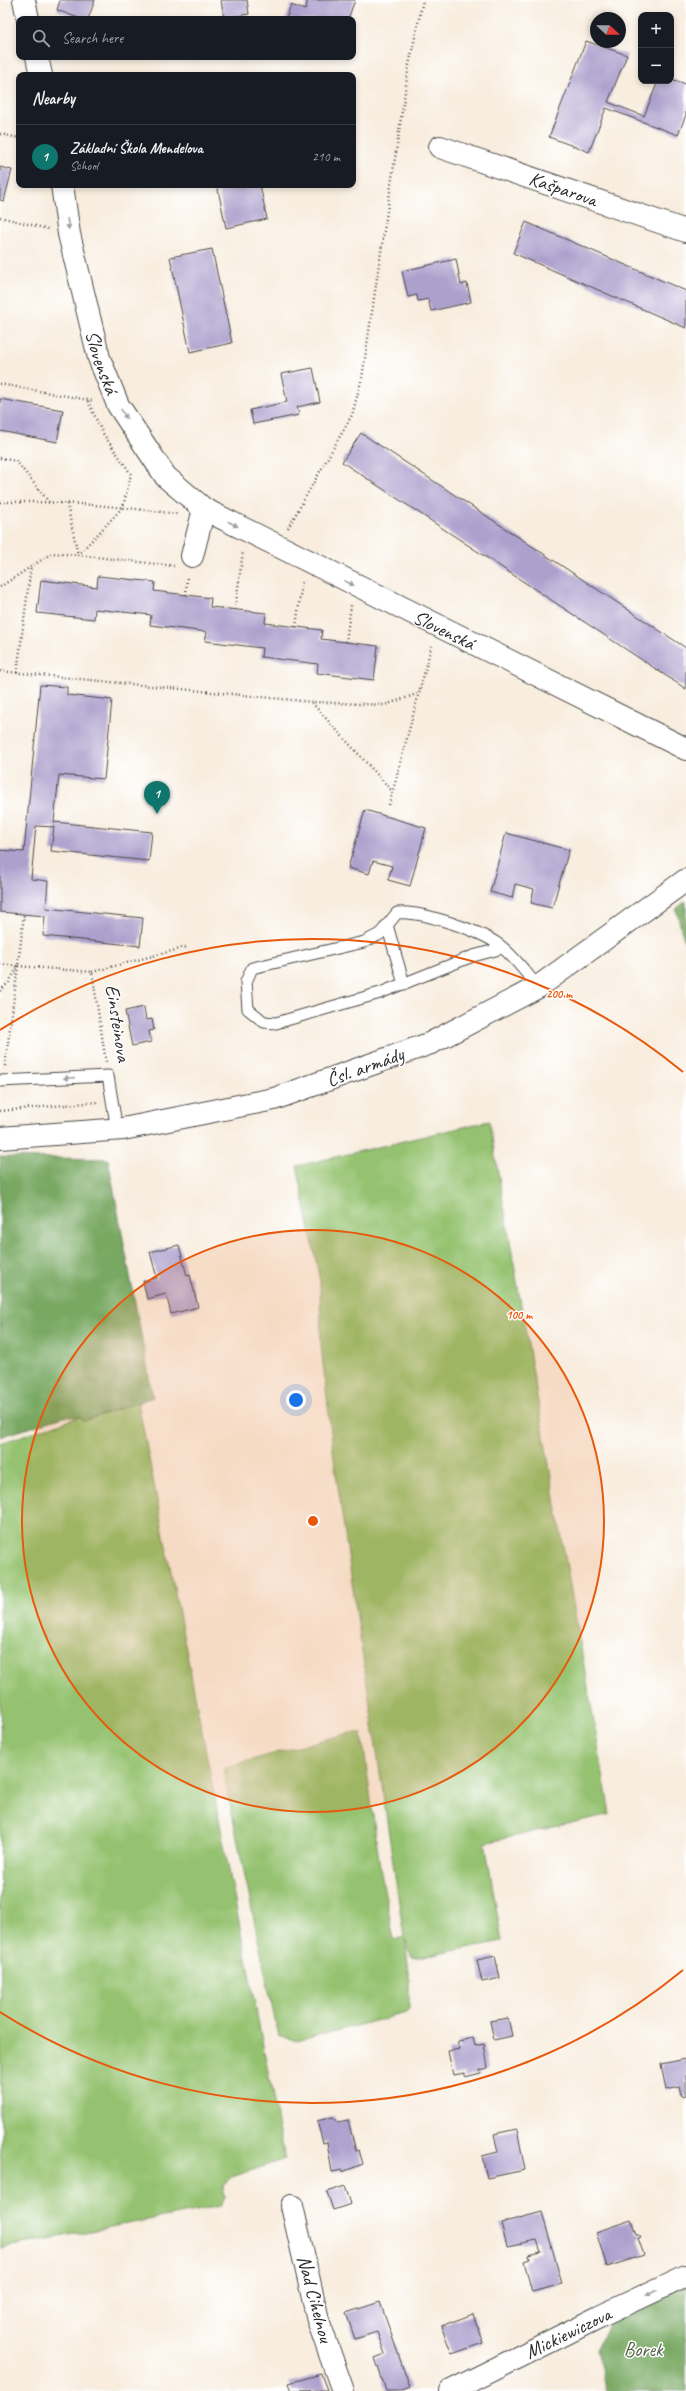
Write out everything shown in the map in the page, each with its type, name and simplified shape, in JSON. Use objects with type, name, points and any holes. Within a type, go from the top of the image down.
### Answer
[{"type":"street","points":[[24,0],[27,16]]},
{"type":"street","points":[[38,60],[40,72]]},
{"type":"street","name":"Kašparova","points":[[440,147],[686,231]]},
{"type":"street","name":"Slovenská","points":[[62,188],[70,234],[99,358],[118,405],[166,477],[203,513],[277,547],[686,749]]},
{"type":"street","points":[[186,561],[203,513]]},
{"type":"street","name":"Čsl. armády","points":[[0,1138],[117,1130],[274,1099],[431,1043],[538,987],[686,880]]},
{"type":"street","name":"Nad Cihelnou","points":[[292,2206],[318,2320],[343,2391]]},
{"type":"street","name":"Mickiewiczova","points":[[451,2391],[599,2316],[686,2276]]},
{"type":"lane","points":[[503,948],[472,956],[380,993],[276,1023],[264,1022],[248,1009],[246,982],[252,968],[364,942],[380,934],[397,913],[419,915],[466,929],[503,948],[538,987]]},
{"type":"lane","points":[[387,925],[404,984]]},
{"type":"lane","points":[[1,1082],[108,1076]]},
{"type":"lane","name":"Einsteinova","points":[[108,1076],[117,1130]]},
{"type":"path","points":[[277,547],[352,415],[362,378],[409,66],[423,0]]},
{"type":"path","points":[[0,134],[16,137]]},
{"type":"path","points":[[0,217],[70,234]]},
{"type":"path","points":[[0,384],[118,405]]},
{"type":"path","points":[[78,555],[122,507],[131,474],[102,432],[87,399]]},
{"type":"path","points":[[0,458],[16,462],[50,503]]},
{"type":"path","points":[[0,502],[50,503],[203,513]]},
{"type":"path","points":[[67,504],[78,555]]},
{"type":"path","points":[[235,610],[243,546],[250,550]]},
{"type":"path","points":[[0,588],[31,565],[52,553],[186,561]]},
{"type":"path","points":[[17,673],[31,565]]},
{"type":"path","points":[[296,627],[303,578],[306,580]]},
{"type":"path","points":[[346,642],[352,602],[358,605]]},
{"type":"path","points":[[389,805],[417,694],[437,626]]},
{"type":"path","points":[[0,671],[312,702],[385,705],[417,694]]},
{"type":"path","points":[[312,702],[392,791]]},
{"type":"path","points":[[1,1082],[24,914]]},
{"type":"path","points":[[92,972],[187,947]]},
{"type":"path","name":"Einsteinova","points":[[0,964],[92,972],[108,1076]]},
{"type":"path","points":[[0,991],[9,982],[18,966]]},
{"type":"path","points":[[0,1111],[112,1100]]},
{"type":"green space","points":[[686,901],[686,948],[676,909]]},
{"type":"green space","points":[[489,1121],[610,1814],[485,1843],[502,1941],[413,1959],[405,1939],[409,1973],[409,2009],[406,2013],[296,2041],[279,2035],[276,2025],[224,1775],[226,1767],[348,1733],[362,1733],[380,1868],[394,1940],[404,1937],[335,1467],[321,1346],[320,1281],[297,1166]]},
{"type":"green space","points":[[0,1157],[108,1159],[153,1397],[84,1421],[80,1417],[64,1417],[0,1437]]},
{"type":"green space","points":[[138,1402],[285,2159],[232,2177],[223,2186],[225,2197],[221,2206],[1,2248],[0,1443],[80,1417],[84,1421]]},
{"type":"green space","name":"Borek","points":[[686,2280],[686,2391],[607,2391],[596,2350],[614,2313]]},
{"type":"building","points":[[60,0],[95,0],[89,16],[73,16],[57,10]]},
{"type":"building","points":[[221,0],[247,0],[249,14],[224,16]]},
{"type":"building","points":[[308,0],[355,0],[349,16],[287,16],[291,5],[305,10]]},
{"type":"building","points":[[586,41],[590,42],[590,48],[606,48],[627,55],[608,102],[644,116],[657,84],[674,84],[674,80],[686,84],[686,115],[678,135],[606,108],[589,152],[549,137]]},
{"type":"building","points":[[0,167],[12,170],[4,201],[0,200]]},
{"type":"building","points":[[218,188],[261,188],[267,219],[226,228]]},
{"type":"building","points":[[526,222],[686,291],[686,328],[513,253]]},
{"type":"building","points":[[212,249],[232,343],[190,352],[170,257]]},
{"type":"building","points":[[456,259],[461,285],[467,283],[471,302],[431,311],[428,299],[418,301],[417,295],[408,297],[402,271]]},
{"type":"building","points":[[313,368],[320,402],[297,407],[299,415],[253,424],[250,410],[287,402],[281,374]]},
{"type":"building","points":[[0,399],[63,410],[57,442],[0,431]]},
{"type":"building","points":[[361,433],[686,648],[686,689],[342,462]]},
{"type":"building","points":[[98,576],[155,582],[154,591],[211,598],[210,607],[266,613],[265,623],[322,630],[321,639],[378,646],[374,680],[317,673],[318,664],[261,657],[262,648],[205,641],[207,632],[150,625],[151,615],[95,609],[94,619],[37,613],[41,580],[97,587]]},
{"type":"building","points":[[40,685],[67,687],[67,695],[112,700],[104,779],[59,775],[54,822],[152,832],[149,861],[51,851],[54,827],[36,826],[31,879],[48,881],[46,908],[143,918],[140,946],[43,936],[45,916],[0,912],[0,850],[24,852]]},
{"type":"building","points":[[365,810],[426,828],[410,886],[388,880],[392,866],[373,861],[369,874],[348,868]]},
{"type":"building","points":[[506,833],[569,850],[552,908],[531,903],[534,889],[515,884],[512,898],[490,892]]},
{"type":"building","points":[[144,1007],[146,1020],[152,1019],[154,1030],[149,1031],[151,1042],[132,1046],[125,1011]]},
{"type":"building","points":[[179,1245],[187,1276],[190,1275],[198,1307],[171,1314],[166,1294],[147,1299],[143,1281],[157,1278],[150,1252]]},
{"type":"building","points":[[495,1956],[500,1978],[482,1982],[477,1960]]},
{"type":"building","points":[[508,2018],[512,2036],[494,2040],[490,2021]]},
{"type":"building","points":[[473,2038],[475,2046],[484,2044],[488,2068],[480,2070],[481,2073],[465,2077],[465,2073],[453,2075],[448,2051],[460,2049],[458,2041]]},
{"type":"building","points":[[686,2059],[686,2095],[682,2096],[680,2087],[666,2090],[661,2064]]},
{"type":"building","points":[[333,2117],[338,2122],[348,2120],[356,2151],[359,2150],[363,2164],[342,2172],[342,2170],[332,2172],[327,2142],[323,2143],[317,2121]]},
{"type":"building","points":[[517,2129],[525,2170],[487,2178],[482,2156],[498,2152],[494,2134]]},
{"type":"building","points":[[345,2186],[351,2204],[333,2210],[327,2192]]},
{"type":"building","points":[[542,2212],[562,2284],[532,2292],[524,2261],[530,2259],[529,2255],[541,2252],[537,2240],[507,2246],[501,2223]]},
{"type":"building","points":[[631,2220],[636,2234],[639,2234],[641,2237],[638,2238],[644,2255],[607,2267],[596,2232]]},
{"type":"building","points":[[380,2302],[410,2388],[402,2391],[386,2391],[375,2358],[385,2354],[377,2332],[355,2339],[346,2313]]},
{"type":"building","points":[[473,2314],[483,2343],[452,2354],[441,2326]]},
{"type":"building","points":[[321,2374],[327,2390],[292,2391],[289,2383]]},
{"type":"place","name":"Základní Škola Mendelova","points":[[157,814]]}]
